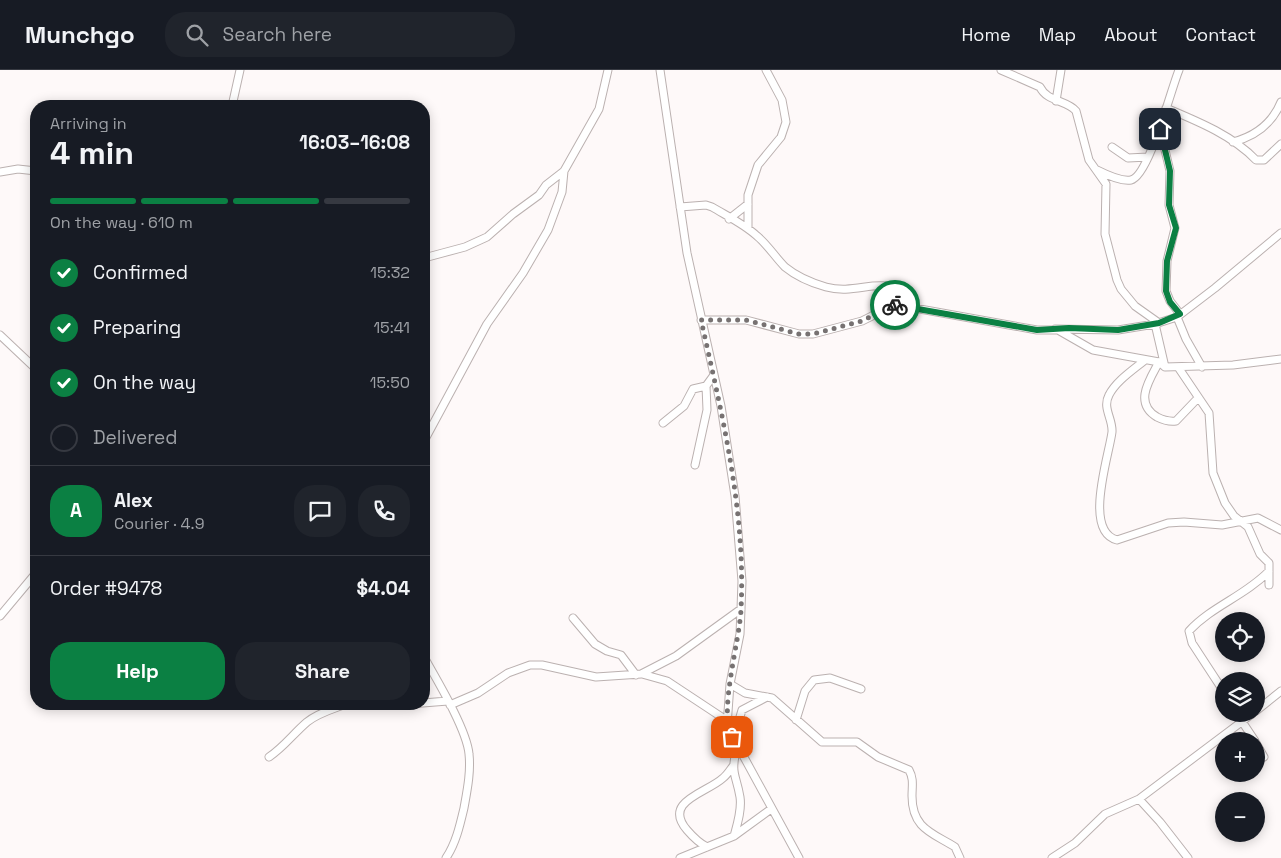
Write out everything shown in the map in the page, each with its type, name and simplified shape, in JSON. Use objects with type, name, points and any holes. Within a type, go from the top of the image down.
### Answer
[{"type":"street","points":[[233,100],[240,70]]},
{"type":"street","points":[[430,430],[487,324],[523,273],[548,230],[562,192],[564,171],[599,109],[608,70]]},
{"type":"street","points":[[660,70],[680,207],[701,320],[714,375],[734,488],[740,551],[741,609],[740,634],[730,684],[726,720],[737,747],[799,858]]},
{"type":"street","points":[[748,228],[748,195],[758,165],[780,137],[786,122],[782,100],[766,70]]},
{"type":"street","points":[[1001,70],[1040,87],[1042,91],[1056,101],[1070,106],[1076,111],[1089,160],[1094,170],[1104,180],[1107,189],[1104,208],[1106,234],[1117,280],[1121,289],[1135,306],[1157,323],[1162,364],[1146,384],[1145,401],[1151,413],[1165,420],[1176,421],[1198,398]]},
{"type":"street","points":[[1056,101],[1061,70]]},
{"type":"street","points":[[1094,170],[1132,180],[1148,157],[1160,129],[1177,71]]},
{"type":"street","points":[[1233,142],[1257,133],[1272,118],[1281,102]]},
{"type":"street","points":[[1166,108],[1206,125],[1259,161],[1264,160],[1281,144]]},
{"type":"street","points":[[1160,129],[1170,171],[1169,205],[1176,228],[1167,261],[1166,291],[1178,315],[1186,339],[1202,367]]},
{"type":"street","points":[[1112,147],[1128,158],[1148,157]]},
{"type":"street","points":[[0,172],[30,170]]},
{"type":"street","points":[[430,256],[465,247],[487,237],[539,195],[546,184],[564,171]]},
{"type":"street","points":[[729,219],[748,204]]},
{"type":"street","points":[[680,207],[706,205],[748,228],[770,247],[786,267],[805,278],[840,290],[874,286],[895,287],[907,293],[916,308]]},
{"type":"street","points":[[701,320],[746,320],[799,334],[813,334],[862,321],[886,305],[916,308],[1037,330],[1118,330],[1157,323],[1178,315],[1281,233]]},
{"type":"street","points":[[1053,330],[1058,330],[1093,350],[1178,367],[1256,363],[1281,358]]},
{"type":"street","points":[[0,335],[30,363]]},
{"type":"street","points":[[1145,360],[1114,387],[1107,402],[1112,433],[1099,504],[1101,521],[1106,532],[1117,540],[1168,523],[1184,522],[1222,526],[1258,518],[1281,530]]},
{"type":"street","points":[[1178,367],[1209,414],[1213,473],[1230,512],[1243,522],[1250,531],[1260,554],[1269,563],[1269,586]]},
{"type":"street","points":[[695,465],[707,410],[706,386],[714,375]]},
{"type":"street","points":[[663,423],[684,406],[693,389],[706,386]]},
{"type":"street","points":[[1215,678],[1192,643],[1189,631],[1210,613],[1251,588],[1269,572]]},
{"type":"street","points":[[0,616],[30,580]]},
{"type":"street","points":[[638,674],[676,656],[741,609]]},
{"type":"street","points":[[573,618],[595,644],[607,651],[621,655],[638,674]]},
{"type":"street","points":[[430,703],[449,703],[478,693],[508,673],[530,665],[542,665],[596,677],[638,674],[667,681],[726,720]]},
{"type":"street","points":[[430,668],[449,703],[469,754],[468,784],[462,819],[456,838],[446,858]]},
{"type":"street","points":[[796,720],[805,691],[814,680],[830,678],[862,690]]},
{"type":"street","points":[[730,684],[745,693],[767,697],[781,704],[796,720],[822,742],[856,742],[878,757],[909,770],[913,781],[914,809],[923,827],[936,838],[955,847],[960,858]]},
{"type":"street","points":[[1265,704],[1281,691]]},
{"type":"street","points":[[732,737],[742,710],[767,697]]},
{"type":"street","points":[[269,757],[286,744],[308,721],[330,710]]},
{"type":"street","points":[[1052,858],[1075,843],[1105,814],[1138,800],[1199,752],[1242,722],[1249,732]]},
{"type":"street","points":[[734,836],[740,798],[733,775],[737,747]]},
{"type":"street","points":[[707,847],[698,842],[680,823],[679,813],[683,805],[724,778],[733,766]]},
{"type":"street","points":[[1138,800],[1160,822],[1188,858]]},
{"type":"street","points":[[680,858],[734,836],[771,809]]},
{"type":"way so far","points":[[732,737],[728,731],[726,720],[730,684],[740,634],[742,581],[740,551],[727,439],[701,320],[746,320],[799,334],[813,334],[832,327],[862,321],[886,305],[895,305]]},
{"type":"route","points":[[895,305],[951,313],[1037,330],[1069,328],[1118,330],[1155,324],[1177,317],[1180,314],[1170,302],[1166,291],[1167,261],[1176,228],[1169,205],[1170,171],[1160,129]]}]
